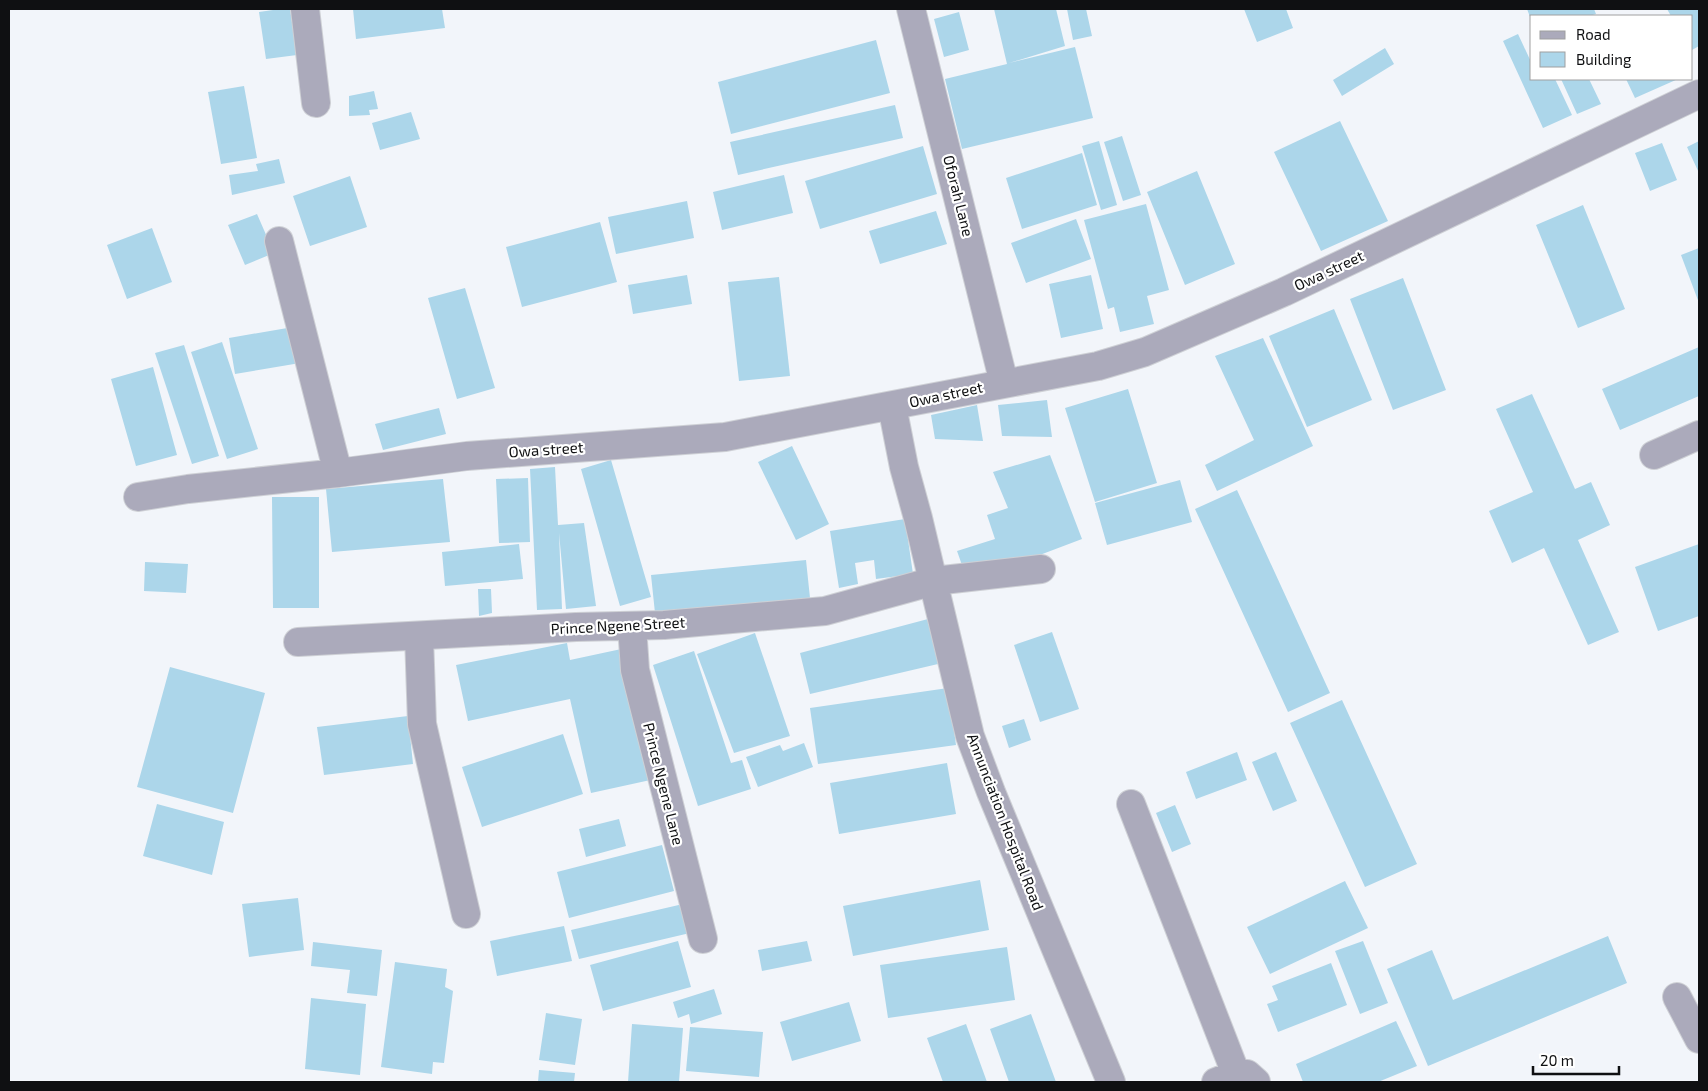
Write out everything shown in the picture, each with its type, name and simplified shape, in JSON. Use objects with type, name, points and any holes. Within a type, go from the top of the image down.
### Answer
[{"type":"street","points":[[305,9],[316,103]]},
{"type":"street","name":"Oforah Lane","points":[[911,9],[1004,383]]},
{"type":"street","name":"Owa street","points":[[138,497],[262,480],[338,473],[467,456],[725,437],[1098,366],[1145,352],[1192,333],[1381,247],[1699,94]]},
{"type":"street","points":[[279,241],[338,473]]},
{"type":"street","name":"Annunciation Hospital Road","points":[[892,406],[904,467],[934,581],[970,736],[991,792],[1111,1082]]},
{"type":"street","points":[[1654,455],[1699,435]]},
{"type":"street","name":"Prince Ngene Street","points":[[298,642],[576,627],[632,626],[825,611],[934,581],[1041,569]]},
{"type":"street","name":"Prince Ngene Lane","points":[[632,626],[635,670],[703,939]]},
{"type":"street","points":[[419,636],[422,724],[466,914]]},
{"type":"street","points":[[1132,804],[1236,1080]]},
{"type":"street","points":[[1677,997],[1699,1038]]},
{"type":"building","points":[[290,9],[297,55],[266,59],[259,12]]},
{"type":"building","points":[[353,9],[442,9],[445,28],[356,39]]},
{"type":"building","points":[[994,9],[1056,9],[1065,46],[1009,63],[1075,47],[1093,118],[962,149],[945,79],[1007,64]]},
{"type":"building","points":[[1067,9],[1086,9],[1092,36],[1073,40]]},
{"type":"building","points":[[1244,9],[1286,9],[1293,28],[1257,42]]},
{"type":"building","points":[[1527,9],[1594,9],[1596,14],[1530,15],[1530,17]]},
{"type":"building","points":[[1667,9],[1699,9],[1699,46],[1693,49],[1693,15],[1670,15]]},
{"type":"building","points":[[959,12],[969,50],[944,57],[934,19]]},
{"type":"building","points":[[1518,34],[1530,60],[1530,80],[1555,80],[1572,115],[1543,128],[1503,41]]},
{"type":"building","points":[[876,40],[890,93],[731,134],[718,82]]},
{"type":"building","points":[[1385,48],[1394,64],[1342,96],[1333,80]]},
{"type":"building","points":[[1561,80],[1589,80],[1601,104],[1577,114]]},
{"type":"building","points":[[1626,80],[1676,80],[1635,98]]},
{"type":"building","points":[[244,86],[257,158],[221,164],[208,92]]},
{"type":"building","points":[[374,91],[378,109],[369,110],[370,115],[349,116],[349,96]]},
{"type":"building","points":[[895,105],[903,138],[738,175],[730,142]]},
{"type":"building","points":[[411,112],[420,139],[380,150],[372,123]]},
{"type":"building","points":[[1340,121],[1388,221],[1321,251],[1274,152]]},
{"type":"building","points":[[1122,136],[1141,195],[1123,201],[1104,142]]},
{"type":"building","points":[[1099,141],[1117,205],[1101,210],[1082,146]]},
{"type":"building","points":[[1699,141],[1699,173],[1687,147]]},
{"type":"building","points":[[1662,143],[1677,180],[1650,191],[1635,153]]},
{"type":"building","points":[[923,146],[937,194],[820,229],[805,181]]},
{"type":"building","points":[[1082,153],[1097,205],[1022,229],[1006,178]]},
{"type":"building","points":[[279,159],[285,183],[232,195],[229,175],[258,171],[256,164]]},
{"type":"building","points":[[1197,171],[1235,264],[1185,285],[1147,192]]},
{"type":"building","points":[[784,175],[793,213],[722,230],[713,192]]},
{"type":"building","points":[[350,176],[367,227],[310,246],[293,196]]},
{"type":"building","points":[[687,201],[694,238],[616,254],[608,217]]},
{"type":"building","points":[[1146,204],[1169,290],[1147,296],[1154,324],[1120,332],[1114,307],[1108,309],[1084,220]]},
{"type":"building","points":[[1583,205],[1625,309],[1578,328],[1536,225]]},
{"type":"building","points":[[936,211],[947,244],[880,264],[869,231]]},
{"type":"building","points":[[257,214],[274,253],[245,265],[228,225]]},
{"type":"building","points":[[1076,219],[1091,259],[1026,283],[1011,243]]},
{"type":"building","points":[[600,222],[617,282],[522,307],[506,247]]},
{"type":"building","points":[[152,228],[172,282],[127,299],[107,245]]},
{"type":"building","points":[[1699,248],[1699,303],[1681,255]]},
{"type":"building","points":[[687,275],[692,304],[633,314],[628,285]]},
{"type":"building","points":[[1091,275],[1103,329],[1061,338],[1049,284]]},
{"type":"building","points":[[779,277],[790,376],[739,381],[728,282]]},
{"type":"building","points":[[1403,278],[1446,390],[1393,410],[1350,299]]},
{"type":"building","points":[[465,288],[495,388],[457,399],[428,298]]},
{"type":"building","points":[[1334,309],[1372,400],[1307,427],[1269,336]]},
{"type":"building","points":[[299,326],[306,362],[235,374],[229,338]]},
{"type":"building","points":[[1263,338],[1313,446],[1217,491],[1205,465],[1254,440],[1215,356]]},
{"type":"building","points":[[222,342],[258,449],[227,459],[191,352]]},
{"type":"building","points":[[184,345],[219,456],[192,464],[155,353]]},
{"type":"building","points":[[1699,347],[1699,396],[1620,430],[1602,389]]},
{"type":"building","points":[[153,367],[177,455],[136,466],[111,379]]},
{"type":"building","points":[[1128,389],[1157,483],[1095,502],[1065,408]]},
{"type":"building","points":[[1532,394],[1575,489],[1591,482],[1610,525],[1578,540],[1619,632],[1588,645],[1544,548],[1512,563],[1489,511],[1533,492],[1496,409]]},
{"type":"building","points":[[1047,400],[1052,437],[1002,436],[998,405]]},
{"type":"building","points":[[977,405],[983,441],[935,439],[931,415]]},
{"type":"building","points":[[439,408],[446,434],[383,450],[375,424]]},
{"type":"building","points":[[792,446],[829,524],[796,540],[758,462]]},
{"type":"building","points":[[1050,455],[1082,539],[968,582],[957,551],[995,539],[987,515],[1008,508],[993,472]]},
{"type":"building","points":[[611,460],[651,597],[620,606],[581,469]]},
{"type":"building","points":[[555,467],[558,525],[584,523],[596,606],[566,609],[559,533],[562,609],[537,610],[530,469]]},
{"type":"building","points":[[528,478],[530,542],[499,543],[496,479]]},
{"type":"building","points":[[443,479],[450,542],[332,552],[326,489]]},
{"type":"building","points":[[1180,480],[1192,522],[1107,545],[1095,503]]},
{"type":"building","points":[[1237,490],[1330,693],[1288,712],[1195,509]]},
{"type":"building","points":[[272,497],[319,497],[319,608],[273,608]]},
{"type":"building","points":[[905,519],[913,574],[876,579],[874,560],[855,563],[858,584],[839,588],[830,531]]},
{"type":"building","points":[[519,544],[523,579],[445,586],[442,552]]},
{"type":"building","points":[[1699,544],[1699,616],[1658,631],[1635,567]]},
{"type":"building","points":[[806,560],[810,598],[655,613],[651,575]]},
{"type":"building","points":[[145,562],[188,564],[186,593],[144,591]]},
{"type":"building","points":[[478,589],[491,589],[492,613],[479,616]]},
{"type":"building","points":[[928,619],[938,664],[810,694],[800,653]]},
{"type":"building","points":[[1052,632],[1079,709],[1040,722],[1014,645]]},
{"type":"building","points":[[755,633],[790,736],[734,753],[697,654]]},
{"type":"building","points":[[567,643],[570,660],[626,648],[655,779],[591,793],[570,699],[468,721],[456,665]]},
{"type":"building","points":[[694,651],[731,763],[742,760],[751,789],[698,806],[653,665]]},
{"type":"building","points":[[170,667],[265,693],[233,813],[137,787]]},
{"type":"building","points":[[948,688],[956,745],[818,764],[810,708]]},
{"type":"building","points":[[1342,700],[1417,864],[1365,887],[1290,723]]},
{"type":"building","points":[[408,716],[413,764],[324,775],[317,727]]},
{"type":"building","points":[[1024,719],[1031,740],[1009,748],[1002,726]]},
{"type":"building","points":[[563,734],[583,794],[482,827],[462,767]]},
{"type":"building","points":[[804,743],[813,767],[758,787],[746,757],[780,745],[783,751]]},
{"type":"building","points":[[1237,752],[1247,780],[1196,799],[1186,772]]},
{"type":"building","points":[[1276,752],[1297,801],[1273,811],[1252,762]]},
{"type":"building","points":[[947,763],[956,814],[839,834],[830,783]]},
{"type":"building","points":[[157,804],[224,822],[212,875],[143,856]]},
{"type":"building","points":[[1175,805],[1191,844],[1172,852],[1156,813]]},
{"type":"building","points":[[619,819],[626,846],[586,857],[579,829]]},
{"type":"building","points":[[662,845],[674,891],[569,918],[557,872]]},
{"type":"building","points":[[980,880],[989,930],[853,956],[843,906]]},
{"type":"building","points":[[1345,881],[1368,928],[1270,974],[1247,927]]},
{"type":"building","points":[[298,898],[304,950],[249,957],[242,904]]},
{"type":"building","points":[[683,904],[690,933],[579,959],[571,930]]},
{"type":"building","points":[[564,926],[572,961],[497,976],[490,941]]},
{"type":"building","points":[[1608,936],[1627,983],[1428,1066],[1387,969],[1432,950],[1453,1000]]},
{"type":"building","points":[[678,941],[691,987],[603,1011],[590,965]]},
{"type":"building","points":[[807,941],[812,961],[762,971],[758,950]]},
{"type":"building","points":[[1363,941],[1388,1003],[1360,1014],[1335,951]]},
{"type":"building","points":[[313,942],[382,950],[377,996],[347,993],[350,970],[311,966]]},
{"type":"building","points":[[1007,947],[1015,1000],[888,1018],[880,965]]},
{"type":"building","points":[[395,962],[447,969],[445,987],[453,991],[444,1063],[433,1062],[432,1074],[381,1067]]},
{"type":"building","points":[[1331,963],[1347,1005],[1278,1032],[1267,1004],[1278,1000],[1272,986]]},
{"type":"building","points":[[714,989],[722,1014],[691,1024],[689,1014],[678,1018],[673,1002]]},
{"type":"building","points":[[311,998],[366,1004],[360,1075],[305,1069]]},
{"type":"building","points":[[849,1002],[861,1041],[792,1061],[780,1022]]},
{"type":"building","points":[[546,1013],[582,1019],[575,1065],[539,1060]]},
{"type":"building","points":[[1031,1014],[1056,1082],[1009,1082],[990,1029]]},
{"type":"building","points":[[1396,1021],[1417,1066],[1378,1082],[1303,1082],[1296,1064]]},
{"type":"building","points":[[632,1024],[683,1028],[679,1082],[628,1082]]},
{"type":"building","points":[[966,1024],[987,1082],[943,1082],[927,1038]]},
{"type":"building","points":[[690,1027],[763,1032],[759,1077],[686,1071]]},
{"type":"building","points":[[539,1070],[575,1073],[574,1082],[538,1082]]}]
